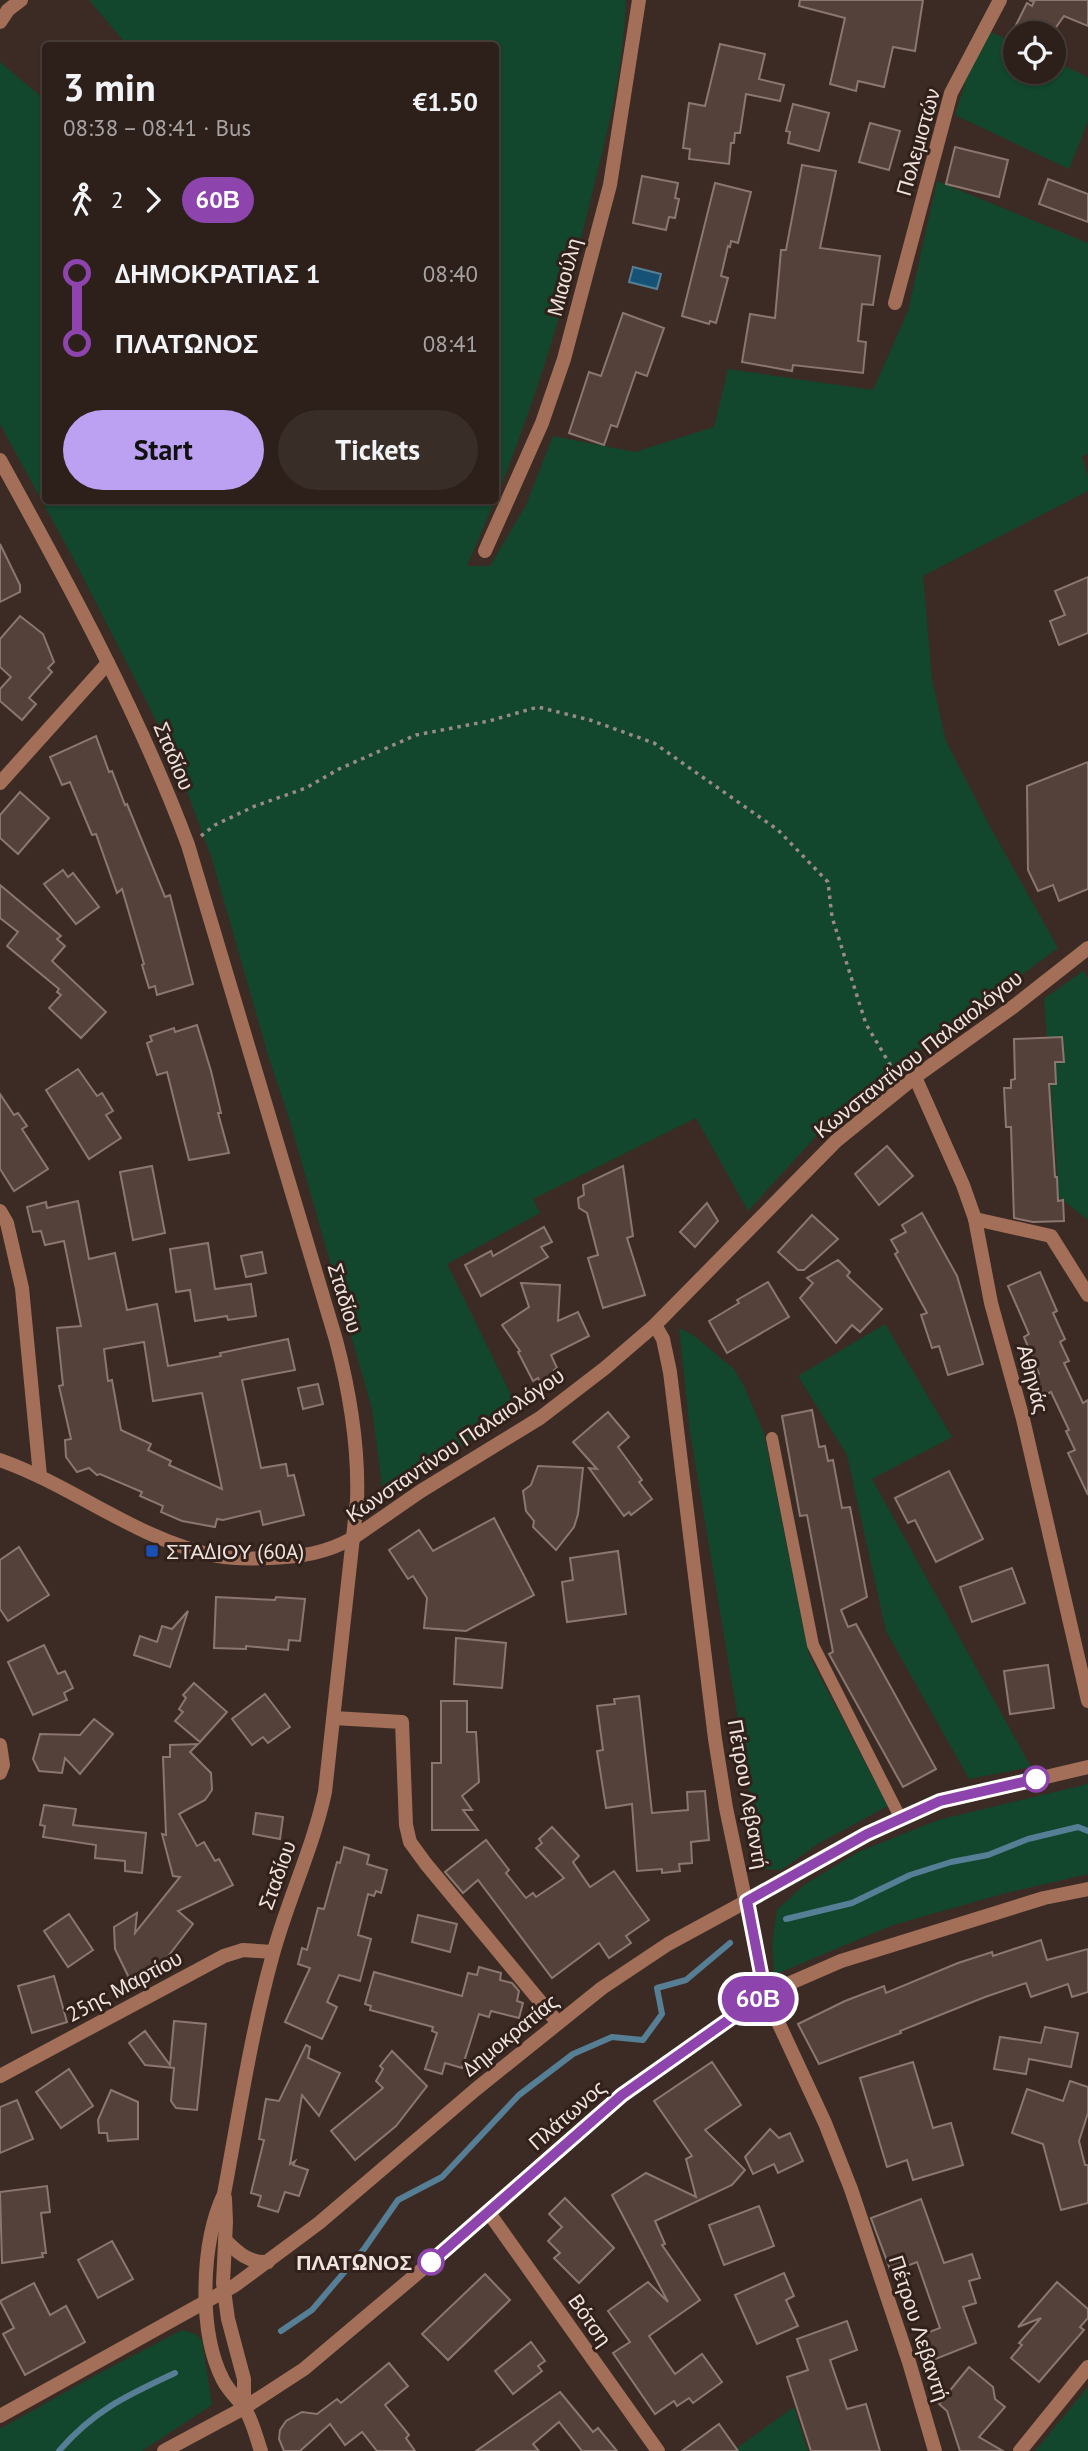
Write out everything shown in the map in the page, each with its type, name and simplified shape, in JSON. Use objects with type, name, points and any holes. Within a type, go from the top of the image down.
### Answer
[{"type":"street","points":[[0,22],[8,10],[21,0]]},
{"type":"street","name":"Μιαούλη","points":[[485,551],[542,423],[564,359],[610,185],[639,0]]},
{"type":"street","name":"Πολεμιστών","points":[[895,303],[951,93],[1000,0]]},
{"type":"street","name":"Σταδίου","points":[[0,460],[107,663],[158,768],[188,845],[345,1374],[357,1458],[357,1501],[334,1718],[320,1814],[273,1952],[251,2046],[224,2194],[224,2292],[228,2319],[244,2379],[244,2408]]},
{"type":"street","points":[[0,783],[107,663]]},
{"type":"street","name":"Κωνσταντίνου Παλαιολόγου","points":[[0,1460],[40,1476],[141,1529],[215,1556],[253,1559],[305,1556],[332,1549],[540,1418],[655,1325],[836,1141],[903,1086],[1013,1007],[1088,948]]},
{"type":"street","name":"Αθηνάς","points":[[915,1077],[963,1185],[975,1219],[990,1303],[1023,1419],[1088,1700]]},
{"type":"street","points":[[0,1211],[6,1223],[22,1288],[40,1476]]},
{"type":"street","points":[[975,1219],[1051,1236],[1088,1295]]},
{"type":"street","name":"Πέτρου Λεβαντή","points":[[655,1325],[663,1339],[668,1361],[726,1808],[765,1994],[825,2123],[851,2189],[909,2362],[935,2451]]},
{"type":"street","points":[[334,1718],[402,1722],[405,1817],[410,1842],[558,2023]]},
{"type":"street","points":[[0,1745],[3,1765],[0,1773]]},
{"type":"street","name":"Δημοκρατίας","points":[[1,2415],[205,2303],[268,2262],[319,2223],[558,2023],[648,1956],[867,1834],[940,1801],[1088,1767]]},
{"type":"street","name":"Πλάτωνος","points":[[164,2451],[244,2408],[304,2369],[489,2213],[622,2095],[765,1994],[841,1961],[1044,1898],[1088,1889]]},
{"type":"street","name":"25ης Μαρτίου","points":[[0,2076],[224,1956],[243,1950],[273,1952]]},
{"type":"street","name":"Σταδίου","points":[[224,2194],[217,2211],[209,2250],[205,2303],[209,2334],[220,2373],[228,2389],[244,2408],[261,2451]]},
{"type":"street","name":"Βότση","points":[[489,2213],[658,2451]]},
{"type":"street","points":[[225,2240],[246,2258],[268,2262]]},
{"type":"street","points":[[1020,2451],[1088,2367]]},
{"type":"street","points":[[0,2398],[1,2415]]},
{"type":"lane","points":[[772,1438],[813,1645],[901,1819]]},
{"type":"path","points":[[188,845],[215,825],[255,806],[306,788],[339,769],[416,735],[489,721],[538,707],[590,720],[654,743],[778,830],[828,882],[832,917],[866,1024],[903,1086]]},
{"type":"green space","points":[[89,0],[626,0],[614,98],[582,233],[537,387],[499,490],[499,42],[124,42]]},
{"type":"green space","points":[[991,32],[1003,38],[1003,84],[1066,84],[1066,67],[1088,77],[1088,121],[1069,169],[955,115],[967,77]]},
{"type":"green space","points":[[0,62],[42,97],[42,501],[0,424]]},
{"type":"green space","points":[[937,181],[1088,243],[1088,454],[1082,456],[1088,476],[1088,491],[923,576],[932,680],[946,741],[1058,948],[878,1082],[819,1133],[748,1211],[696,1118],[533,1199],[540,1213],[447,1264],[519,1411],[389,1490],[382,1487],[372,1409],[211,856],[157,722],[44,504],[493,504],[467,566],[490,566],[526,505],[553,436],[635,452],[714,427],[728,369],[873,390],[908,311]]},
{"type":"green space","points":[[1084,970],[1088,979],[1088,1220],[1059,1197],[1044,999]]},
{"type":"green space","points":[[885,1324],[952,1437],[872,1479],[1031,1767],[969,1779],[886,1631],[847,1455],[798,1376]]},
{"type":"green space","points":[[679,1328],[693,1335],[734,1369],[744,1386],[764,1433],[809,1655],[888,1806],[821,1842],[781,1870],[764,1869],[760,1851],[690,1432]]},
{"type":"green space","points":[[1088,1784],[1088,1874],[1006,1893],[893,1925],[774,1975],[772,1944],[777,1910],[804,1885],[858,1852],[938,1820]]},
{"type":"green space","points":[[182,2330],[196,2334],[202,2341],[212,2405],[142,2451],[0,2451],[0,2429]]},
{"type":"green space","points":[[1088,2387],[1088,2451],[1035,2451]]},
{"type":"green space","points":[[794,2407],[808,2451],[733,2451]]},
{"type":"water","points":[[633,267],[661,274],[657,289],[629,282]]},
{"type":"building","points":[[800,0],[923,0],[915,51],[893,47],[884,87],[858,81],[856,91],[830,84],[845,18],[799,6]]},
{"type":"building","points":[[1029,0],[1088,0],[1088,26],[1064,16],[1060,21],[1018,21],[1027,3],[1032,6],[1034,2]]},
{"type":"building","points":[[720,44],[765,54],[759,79],[784,85],[780,101],[746,94],[740,133],[735,133],[734,143],[731,143],[729,164],[689,159],[690,149],[683,148],[689,103],[705,106]]},
{"type":"building","points":[[793,104],[829,113],[819,151],[788,143],[790,132],[786,131]]},
{"type":"building","points":[[870,123],[900,131],[889,170],[859,162]]},
{"type":"building","points":[[955,147],[1008,160],[999,197],[946,184]]},
{"type":"building","points":[[802,165],[836,171],[820,248],[880,256],[873,305],[862,304],[858,341],[866,342],[863,373],[793,365],[792,371],[742,362],[750,314],[775,318],[781,250],[786,250]]},
{"type":"building","points":[[642,176],[678,183],[675,198],[679,199],[675,218],[669,217],[666,230],[633,223]]},
{"type":"building","points":[[1048,179],[1088,194],[1088,222],[1039,204]]},
{"type":"building","points":[[715,183],[751,192],[738,243],[731,241],[730,247],[728,246],[721,276],[728,278],[716,323],[710,321],[709,324],[682,316]]},
{"type":"building","points":[[623,313],[664,328],[647,376],[636,372],[617,427],[611,425],[604,445],[569,433],[589,372],[601,376]]},
{"type":"building","points":[[0,544],[20,585],[20,592],[0,602]]},
{"type":"building","points":[[1088,577],[1088,633],[1059,645],[1050,621],[1065,615],[1055,591]]},
{"type":"building","points":[[20,616],[43,634],[54,662],[48,668],[52,672],[29,698],[36,704],[22,720],[0,701],[0,689],[11,677],[0,667],[0,639]]},
{"type":"building","points":[[96,736],[109,772],[112,771],[125,805],[127,804],[165,897],[170,895],[193,984],[157,995],[155,986],[149,988],[122,889],[117,893],[96,834],[92,835],[70,782],[62,785],[50,757]]},
{"type":"building","points":[[1088,762],[1088,889],[1059,901],[1053,885],[1038,891],[1028,870],[1027,786]]},
{"type":"building","points":[[20,792],[49,818],[18,854],[0,838],[0,815]]},
{"type":"building","points":[[63,870],[68,877],[73,873],[99,907],[76,924],[44,884]]},
{"type":"building","points":[[0,885],[61,936],[57,939],[65,946],[52,961],[106,1012],[81,1038],[49,1008],[61,995],[57,992],[59,989],[7,946],[18,932],[0,918]]},
{"type":"building","points":[[197,1025],[211,1071],[221,1113],[218,1113],[229,1153],[189,1160],[167,1072],[157,1075],[147,1043],[152,1041],[150,1036],[174,1028],[175,1032]]},
{"type":"building","points":[[1062,1037],[1064,1062],[1055,1062],[1056,1084],[1049,1084],[1055,1177],[1058,1201],[1063,1200],[1064,1221],[1033,1222],[1014,1218],[1011,1127],[1006,1127],[1004,1088],[1011,1088],[1011,1080],[1015,1079],[1014,1039]]},
{"type":"building","points":[[78,1069],[97,1096],[102,1093],[113,1111],[106,1115],[121,1138],[89,1159],[46,1090]]},
{"type":"building","points":[[0,1094],[14,1115],[18,1113],[27,1126],[22,1129],[48,1169],[14,1191],[0,1169]]},
{"type":"building","points":[[887,1146],[913,1176],[879,1205],[855,1174]]},
{"type":"building","points":[[152,1166],[165,1233],[133,1240],[120,1172]]},
{"type":"building","points":[[623,1166],[633,1236],[627,1238],[645,1295],[603,1308],[588,1258],[598,1255],[587,1213],[579,1208],[578,1198],[584,1195],[583,1185]]},
{"type":"building","points":[[78,1201],[89,1259],[115,1253],[127,1310],[157,1304],[168,1366],[288,1339],[295,1370],[242,1380],[261,1468],[286,1464],[288,1476],[294,1475],[304,1515],[263,1525],[260,1511],[217,1519],[215,1527],[182,1521],[161,1512],[163,1506],[140,1496],[142,1492],[97,1475],[89,1468],[77,1472],[66,1457],[65,1440],[71,1439],[59,1386],[63,1385],[57,1328],[81,1326],[64,1241],[45,1245],[41,1231],[33,1232],[27,1207],[46,1202],[47,1208]],"holes":[[[144,1342],[153,1401],[202,1393],[222,1489],[169,1465],[171,1461],[148,1450],[151,1444],[121,1430],[112,1380],[108,1381],[104,1349]]]},
{"type":"building","points":[[707,1203],[718,1221],[695,1247],[680,1232]]},
{"type":"building","points":[[922,1213],[957,1276],[983,1364],[948,1375],[939,1346],[932,1348],[921,1315],[927,1313],[895,1254],[898,1252],[891,1240],[906,1232],[902,1225]]},
{"type":"building","points":[[812,1215],[838,1239],[804,1270],[798,1270],[778,1252]]},
{"type":"building","points":[[544,1227],[552,1242],[541,1247],[548,1257],[481,1296],[465,1265],[491,1251],[493,1256]]},
{"type":"building","points":[[208,1243],[215,1289],[251,1284],[256,1316],[228,1320],[227,1316],[195,1321],[190,1290],[176,1292],[170,1249]]},
{"type":"building","points":[[262,1252],[266,1273],[246,1277],[241,1256]]},
{"type":"building","points":[[838,1260],[850,1272],[847,1276],[882,1309],[860,1332],[852,1325],[836,1343],[800,1298],[813,1283],[807,1278]]},
{"type":"building","points":[[1040,1272],[1057,1311],[1053,1313],[1065,1339],[1060,1342],[1069,1361],[1064,1363],[1083,1403],[1088,1400],[1088,1495],[1068,1453],[1075,1450],[1066,1431],[1069,1430],[1051,1392],[1044,1396],[1034,1376],[1039,1374],[1024,1337],[1029,1334],[1008,1286]]},
{"type":"building","points":[[768,1282],[789,1317],[727,1353],[709,1321]]},
{"type":"building","points":[[521,1283],[560,1285],[558,1321],[578,1312],[589,1336],[551,1355],[559,1378],[542,1387],[538,1378],[533,1381],[518,1352],[520,1351],[502,1325],[529,1307]]},
{"type":"building","points":[[318,1384],[323,1404],[303,1409],[298,1388]]},
{"type":"building","points":[[812,1410],[819,1447],[825,1446],[828,1461],[833,1460],[842,1508],[850,1507],[867,1597],[841,1610],[848,1627],[856,1624],[936,1769],[903,1787],[829,1654],[833,1652],[807,1515],[800,1516],[782,1416]]},
{"type":"building","points":[[608,1412],[629,1437],[618,1447],[652,1499],[631,1515],[629,1512],[624,1516],[589,1468],[597,1469],[573,1442]]},
{"type":"building","points":[[538,1466],[583,1468],[574,1527],[556,1550],[533,1527],[534,1521],[526,1511],[523,1491],[531,1485]]},
{"type":"building","points":[[949,1471],[983,1539],[936,1562],[915,1520],[908,1523],[895,1498]]},
{"type":"building","points":[[494,1518],[534,1595],[466,1631],[424,1628],[427,1598],[413,1576],[408,1579],[389,1550],[419,1530],[433,1551]]},
{"type":"building","points":[[19,1547],[49,1595],[8,1621],[0,1609],[0,1560]]},
{"type":"building","points":[[618,1551],[626,1614],[567,1622],[562,1582],[573,1580],[570,1558]]},
{"type":"building","points":[[1012,1568],[1025,1603],[972,1622],[960,1587]]},
{"type":"building","points":[[216,1597],[305,1599],[300,1641],[289,1640],[288,1650],[246,1646],[246,1649],[214,1648]]},
{"type":"building","points":[[188,1611],[170,1667],[134,1655],[140,1636],[157,1642],[162,1626],[172,1629]]},
{"type":"building","points":[[456,1638],[506,1643],[502,1688],[454,1684]]},
{"type":"building","points":[[44,1645],[58,1674],[65,1671],[73,1688],[64,1693],[67,1700],[33,1715],[8,1662]]},
{"type":"building","points":[[1048,1665],[1054,1708],[1010,1714],[1004,1671]]},
{"type":"building","points":[[194,1683],[227,1712],[200,1742],[175,1721],[183,1712],[179,1709],[186,1698],[183,1695]]},
{"type":"building","points":[[265,1694],[290,1727],[268,1743],[263,1737],[252,1745],[232,1719]]},
{"type":"building","points":[[639,1696],[652,1813],[688,1810],[687,1792],[705,1791],[709,1840],[691,1842],[692,1863],[679,1864],[680,1871],[637,1871],[632,1804],[606,1808],[597,1751],[603,1750],[597,1706],[615,1704],[614,1699]]},
{"type":"building","points":[[441,1701],[467,1701],[467,1732],[476,1732],[479,1782],[462,1796],[472,1810],[463,1810],[478,1830],[432,1830],[432,1763],[441,1763]]},
{"type":"building","points":[[94,1719],[113,1734],[80,1774],[65,1758],[62,1773],[39,1771],[33,1759],[40,1734],[80,1735]]},
{"type":"building","points":[[198,1744],[190,1752],[211,1773],[212,1790],[205,1800],[179,1814],[197,1846],[204,1842],[215,1861],[219,1859],[233,1885],[178,1911],[193,1924],[166,1959],[168,1962],[132,1984],[115,1949],[114,1927],[137,1913],[135,1933],[180,1877],[173,1876],[162,1834],[166,1835],[163,1757],[170,1757],[170,1745]]},
{"type":"building","points":[[44,1805],[76,1809],[73,1825],[146,1833],[142,1873],[125,1871],[125,1861],[95,1858],[96,1845],[43,1837],[45,1826],[40,1825]]},
{"type":"building","points":[[256,1813],[283,1817],[280,1839],[253,1834]]},
{"type":"building","points":[[552,1827],[579,1856],[573,1862],[590,1887],[614,1871],[649,1920],[626,1936],[631,1943],[609,1958],[599,1943],[552,1978],[478,1880],[463,1893],[445,1872],[486,1840],[509,1870],[506,1873],[526,1898],[533,1893],[536,1897],[564,1878],[536,1848],[542,1843],[539,1839]]},
{"type":"building","points":[[344,1847],[369,1855],[367,1864],[387,1870],[381,1893],[376,1891],[374,1896],[368,1894],[358,1935],[371,1939],[360,1981],[339,1975],[327,2002],[337,2007],[322,2039],[285,2022],[310,1968],[298,1964],[302,1948],[307,1950],[318,1908],[324,1909]]},
{"type":"building","points":[[69,1914],[93,1950],[68,1967],[44,1931]]},
{"type":"building","points":[[418,1915],[457,1924],[450,1952],[412,1942]]},
{"type":"building","points":[[1041,1940],[1047,1960],[1088,1949],[1088,1992],[1072,1997],[1068,1984],[1031,1997],[1026,1983],[819,2064],[798,2024],[884,1986],[886,1993],[958,1963],[992,1952],[993,1956]]},
{"type":"building","points":[[479,1967],[501,1973],[500,1980],[512,1983],[519,1991],[517,2001],[523,2003],[519,2018],[491,2011],[489,2017],[479,2014],[462,2068],[445,2063],[442,2074],[425,2069],[437,2033],[432,2031],[433,2027],[370,2010],[371,2006],[365,2004],[374,1972],[462,1996],[468,1973],[477,1975]]},
{"type":"building","points":[[54,1976],[67,2022],[32,2033],[18,1986]]},
{"type":"building","points":[[174,2021],[206,2024],[197,2110],[176,2108],[171,2101],[174,2068],[145,2065],[129,2043],[145,2031],[170,2065]]},
{"type":"building","points":[[1045,2027],[1078,2033],[1071,2067],[1029,2059],[1026,2074],[994,2069],[1000,2037],[1041,2043]]},
{"type":"building","points":[[306,2045],[310,2047],[308,2058],[340,2073],[319,2116],[302,2095],[290,2164],[295,2161],[293,2165],[308,2170],[299,2196],[285,2192],[278,2212],[258,2206],[261,2196],[251,2193],[264,2140],[259,2139],[266,2099],[279,2101]]},
{"type":"building","points":[[392,2051],[427,2086],[396,2126],[355,2160],[331,2131],[383,2088],[376,2081],[383,2069],[380,2066]]},
{"type":"building","points":[[712,2062],[741,2105],[705,2130],[745,2170],[732,2185],[655,2221],[665,2244],[662,2245],[700,2300],[649,2336],[675,2374],[702,2354],[722,2382],[693,2403],[689,2398],[677,2406],[674,2401],[655,2414],[613,2353],[630,2342],[608,2311],[648,2282],[668,2302],[612,2195],[646,2173],[696,2197],[686,2159],[692,2156],[654,2101]]},
{"type":"building","points":[[913,2062],[933,2128],[951,2123],[963,2165],[913,2180],[907,2160],[887,2167],[860,2078]]},
{"type":"building","points":[[69,2069],[93,2106],[61,2128],[36,2092]]},
{"type":"building","points":[[1070,2081],[1088,2087],[1088,2113],[1079,2141],[1085,2165],[1088,2165],[1088,2203],[1061,2210],[1043,2144],[1012,2133],[1027,2089],[1063,2101]]},
{"type":"building","points":[[111,2090],[138,2102],[138,2139],[108,2141],[107,2133],[99,2133],[98,2120]]},
{"type":"building","points":[[17,2100],[33,2139],[0,2153],[0,2107]]},
{"type":"building","points":[[770,2129],[779,2138],[790,2133],[803,2161],[778,2173],[774,2164],[753,2174],[745,2157]]},
{"type":"building","points":[[47,2186],[50,2212],[41,2213],[46,2253],[42,2253],[43,2257],[2,2263],[0,2192]]},
{"type":"building","points":[[565,2198],[614,2248],[579,2283],[554,2258],[560,2253],[548,2241],[562,2227],[549,2214]]},
{"type":"building","points":[[921,2199],[944,2263],[972,2254],[980,2278],[969,2281],[976,2303],[963,2307],[976,2343],[933,2360],[924,2334],[940,2328],[917,2262],[891,2272],[871,2218]]},
{"type":"building","points":[[759,2206],[774,2246],[724,2265],[709,2225]]},
{"type":"building","points":[[112,2241],[133,2279],[98,2298],[78,2260]]},
{"type":"building","points":[[784,2273],[794,2296],[786,2300],[798,2326],[757,2344],[735,2295]]},
{"type":"building","points":[[485,2274],[510,2300],[448,2360],[422,2334]]},
{"type":"building","points":[[1057,2282],[1088,2309],[1088,2318],[1080,2327],[1084,2330],[1039,2382],[1011,2358],[1022,2345],[1019,2343],[1041,2318],[1018,2327]]},
{"type":"building","points":[[34,2283],[50,2315],[66,2306],[85,2342],[25,2375],[3,2334],[14,2328],[0,2301]]},
{"type":"building","points":[[847,2321],[857,2350],[830,2360],[847,2409],[866,2404],[880,2451],[811,2451],[787,2377],[808,2370],[797,2339]]},
{"type":"building","points":[[531,2342],[545,2361],[538,2366],[542,2371],[513,2394],[495,2371]]},
{"type":"building","points":[[389,2363],[408,2386],[385,2405],[409,2435],[406,2438],[415,2451],[377,2451],[362,2432],[345,2445],[330,2424],[300,2451],[284,2451],[279,2439],[280,2430],[286,2421],[302,2412],[317,2414],[337,2399],[341,2403]]},
{"type":"building","points":[[969,2367],[993,2387],[995,2399],[1005,2407],[979,2437],[1003,2451],[960,2451],[947,2411],[939,2404]]},
{"type":"building","points":[[560,2392],[593,2432],[598,2428],[617,2451],[582,2451],[559,2422],[533,2444],[539,2451],[476,2451]]},
{"type":"building","points":[[719,2424],[738,2451],[682,2451]]},
{"type":"waterway","points":[[786,1919],[852,1903],[910,1875],[951,1862],[988,1855],[1028,1839],[1078,1827],[1088,1831]]},
{"type":"waterway","points":[[281,2331],[312,2310],[364,2249],[398,2200],[442,2177],[519,2095],[573,2054],[612,2037],[643,2040],[662,2014],[657,1988],[686,1980],[730,1943]]},
{"type":"waterway","points":[[59,2451],[85,2425],[112,2405],[175,2373]]},
{"type":"bus line","name":"60Β","points":[[431,2262],[622,2095],[765,1994],[747,1901],[867,1834],[940,1801],[1036,1779]]},
{"type":"place","name":"ΣΤΑΔΙΟΥ (60A)","points":[[152,1551]]},
{"type":"place","name":"ΠΛΑΤΩΝΟΣ","points":[[431,2262]]}]
